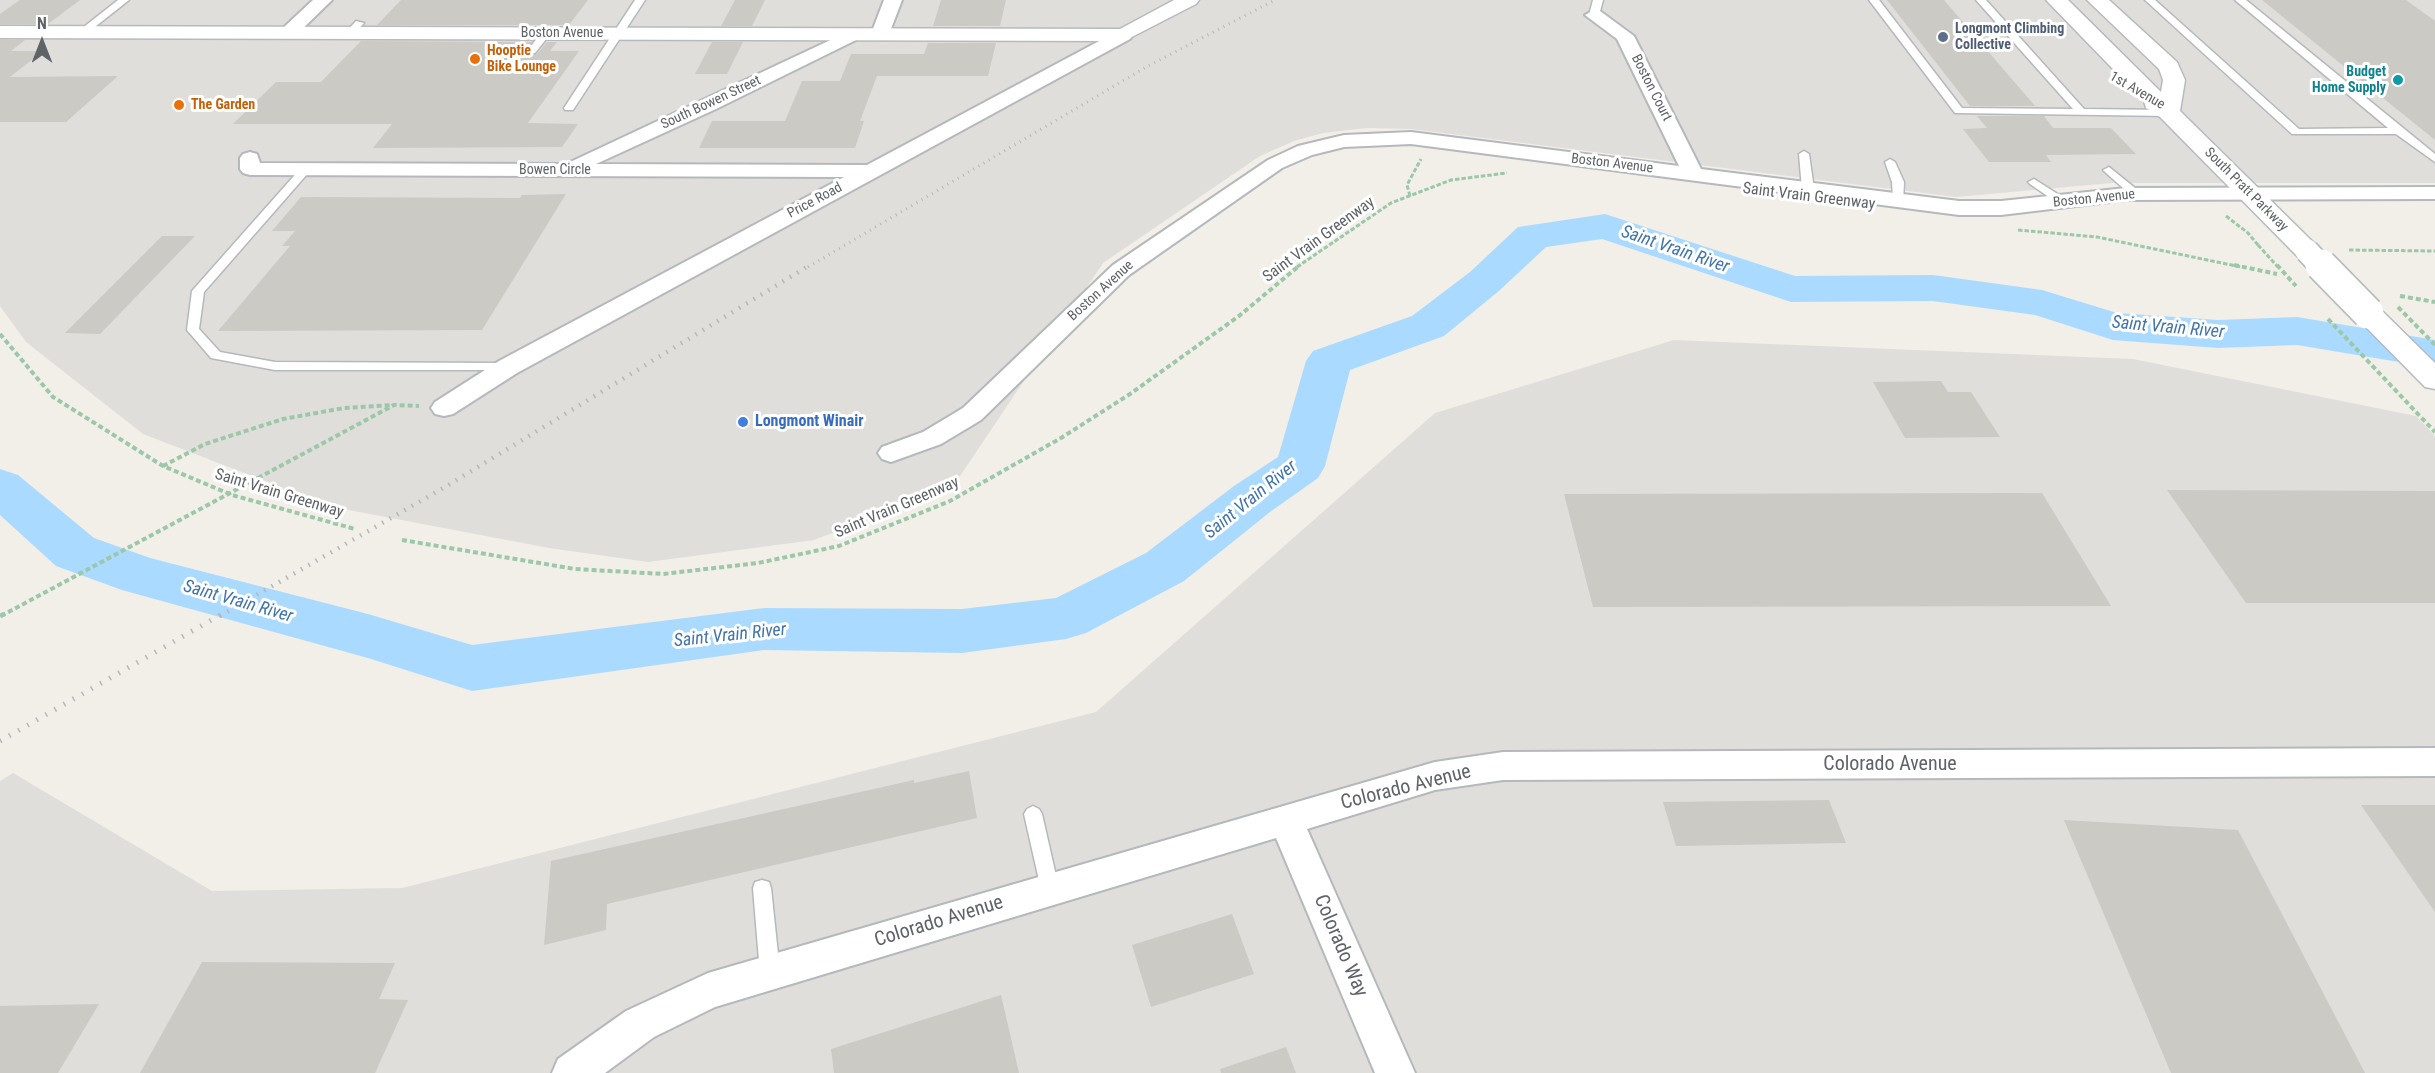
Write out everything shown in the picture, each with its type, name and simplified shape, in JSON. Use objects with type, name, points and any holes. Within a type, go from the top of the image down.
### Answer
[{"type":"street","points":[[288,33],[323,0]]},
{"type":"street","points":[[880,34],[893,0]]},
{"type":"street","name":"Price Road","points":[[444,408],[508,367],[1189,0]]},
{"type":"street","name":"1st Avenue","points":[[2032,0],[2096,67],[2168,112],[2174,80],[2169,67],[2097,0]]},
{"type":"street","name":"South Pratt Parkway","points":[[2056,0],[2435,380]]},
{"type":"street","name":"Boston Court","points":[[1596,7],[1625,36],[1694,175]]},
{"type":"street","name":"Boston Avenue","points":[[0,32],[288,33],[355,28],[546,33],[1124,35]]},
{"type":"street","name":"South Bowen Street","points":[[566,170],[709,105],[854,34]]},
{"type":"street","name":"Boston Avenue","points":[[891,453],[932,438],[972,414],[1121,270],[1275,164],[1305,150],[1344,141],[1370,138],[1430,141],[1959,208],[2001,208],[2136,194],[2435,193]]},
{"type":"street","name":"Bowen Circle","points":[[250,158],[250,169],[871,171]]},
{"type":"street","name":"Colorado Avenue","points":[[572,1073],[640,1024],[708,991],[1435,776],[1503,766],[2435,762]]},
{"type":"street","name":"Colorado Way","points":[[1285,819],[1395,1073]]},
{"type":"lane","points":[[83,32],[124,0]]},
{"type":"lane","points":[[569,108],[640,0]]},
{"type":"lane","points":[[1874,0],[1959,111],[2168,112]]},
{"type":"lane","points":[[1982,0],[2081,112]]},
{"type":"lane","points":[[2150,0],[2296,132],[2398,131]]},
{"type":"lane","points":[[2240,0],[2398,131],[2435,158]]},
{"type":"lane","points":[[532,51],[546,33]]},
{"type":"lane","points":[[1804,154],[1808,189]]},
{"type":"lane","points":[[1890,162],[1898,182],[1899,200]]},
{"type":"lane","points":[[305,170],[198,291],[193,330],[216,355],[275,366],[508,367]]},
{"type":"lane","points":[[2109,170],[2136,194]]},
{"type":"lane","points":[[2034,182],[2062,201]]},
{"type":"lane","points":[[1033,814],[1050,889]]},
{"type":"lane","points":[[762,888],[770,973]]},
{"type":"path","points":[[1410,196],[1407,185],[1430,141]]},
{"type":"path","name":"Saint Vrain Greenway","points":[[402,540],[576,569],[663,574],[758,563],[839,546],[950,501],[1061,438],[1130,394],[1239,316],[1291,271],[1391,203],[1451,180],[1515,172]]},
{"type":"path","points":[[2009,229],[2097,237],[2277,274]]},
{"type":"path","points":[[2258,245],[2298,287]]},
{"type":"path","points":[[2340,249],[2435,251]]},
{"type":"path","points":[[2400,297],[2435,302]]},
{"type":"path","points":[[2322,313],[2435,432]]},
{"type":"path","name":"Saint Vrain Greenway","points":[[0,334],[53,397],[163,466],[232,495],[355,529]]},
{"type":"path","points":[[0,616],[394,405]]},
{"type":"path","name":"Saint Vrain Greenway","points":[[163,466],[205,444],[283,418],[344,408],[394,405],[444,408]]},
{"type":"shaded area","points":[[0,0],[2435,0],[2435,183],[2112,183],[1956,197],[1411,129],[1367,128],[1323,133],[1294,141],[1260,156],[1103,263],[952,488],[814,540],[648,562],[549,548],[333,507],[143,434],[26,342],[0,306]]},
{"type":"shaded area","points":[[1674,340],[2133,359],[2416,416],[2435,436],[2435,1073],[0,1073],[0,781],[13,773],[212,891],[402,888],[1096,712],[1435,413]]},
{"type":"building","points":[[20,0],[80,0],[48,24],[0,24],[0,14]]},
{"type":"building","points":[[401,0],[588,0],[569,25],[377,25]]},
{"type":"building","points":[[735,0],[765,0],[752,26],[721,26]]},
{"type":"building","points":[[941,0],[1006,0],[1000,26],[933,26]]},
{"type":"building","points":[[1887,0],[1944,0],[2035,106],[1970,106]]},
{"type":"building","name":"Budget Home Supply","points":[[2262,0],[2406,0],[2435,21],[2435,140]]},
{"type":"building","points":[[0,40],[25,40],[11,51],[43,51],[10,77],[118,76],[66,122],[0,122]]},
{"type":"building","points":[[361,41],[532,42],[525,51],[529,55],[537,54],[547,42],[557,42],[550,51],[579,51],[528,123],[578,124],[562,147],[373,148],[392,124],[233,124],[276,82],[321,82]]},
{"type":"building","points":[[712,42],[743,42],[727,74],[695,74]]},
{"type":"building","points":[[928,43],[996,43],[988,76],[877,76],[860,121],[864,121],[855,148],[699,148],[712,121],[785,121],[802,81],[840,81],[851,54],[924,54]]},
{"type":"building","points":[[1977,116],[2044,116],[2053,128],[2111,128],[2136,154],[2046,155],[2051,162],[1989,162],[1963,129],[1987,128]]},
{"type":"building","points":[[566,194],[482,330],[218,331],[290,246],[282,246],[295,231],[272,231],[301,197],[520,198],[522,195]]},
{"type":"building","points":[[162,236],[195,236],[100,334],[65,333]]},
{"type":"building","points":[[1941,381],[1948,392],[1971,392],[2000,437],[1905,438],[1873,382]]},
{"type":"building","points":[[2167,490],[2435,491],[2435,603],[2246,603]]},
{"type":"building","points":[[2042,493],[2111,606],[1593,607],[1564,494]]},
{"type":"building","points":[[969,771],[977,818],[607,904],[606,930],[544,945],[551,861],[914,780],[914,783]]},
{"type":"building","points":[[1829,800],[1846,843],[1676,846],[1663,802]]},
{"type":"building","points":[[2361,805],[2435,805],[2435,912]]},
{"type":"building","points":[[2064,820],[2238,830],[2365,1073],[2171,1073]]},
{"type":"building","points":[[1232,914],[1254,974],[1151,1007],[1132,945]]},
{"type":"building","points":[[202,962],[395,963],[379,999],[408,1000],[375,1073],[140,1073]]},
{"type":"building","points":[[1001,995],[1019,1073],[834,1073],[831,1049]]},
{"type":"building","points":[[99,1004],[58,1073],[0,1073],[0,1006]]},
{"type":"building","points":[[1286,1047],[1296,1073],[1221,1073],[1220,1069]]},
{"type":"waterway","name":"Saint Vrain River","points":[[0,487],[75,552],[141,576],[368,636],[472,668],[764,629],[962,631],[1066,618],[1165,567],[1252,499],[1300,466],[1329,361],[1428,326],[1485,281],[1533,236],[1605,226],[1791,289],[1933,288],[2042,303],[2113,326],[2218,334],[2297,331],[2435,354]]},
{"type":"railway","points":[[808,267],[1148,66],[1275,0]]},
{"type":"railway","points":[[220,616],[445,487],[810,265]]},
{"type":"railway","points":[[0,741],[222,614]]},
{"type":"place","name":"Longmont Climbing Collective","points":[[1943,37]]},
{"type":"place","name":"Hooptie Bike Lounge","points":[[475,59]]},
{"type":"place","name":"Budget Home Supply","points":[[2398,80]]},
{"type":"place","name":"The Garden","points":[[179,105]]},
{"type":"place","name":"Longmont Winair","points":[[743,422]]}]
